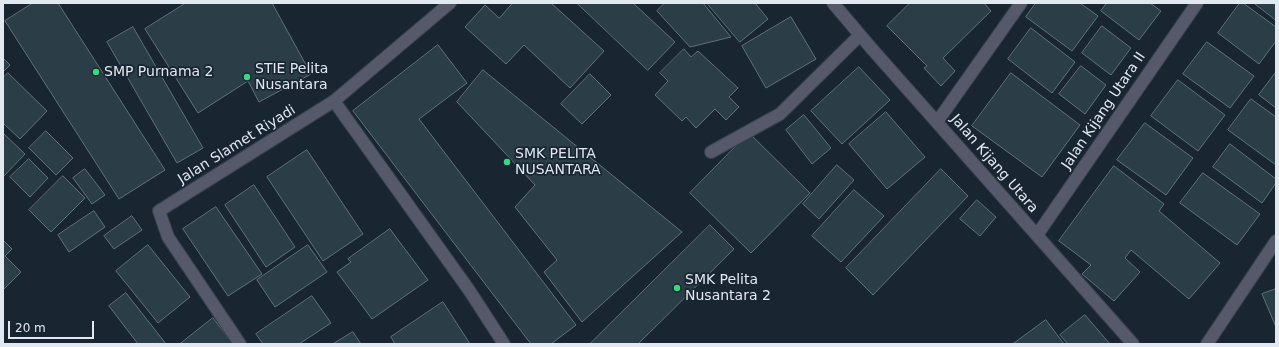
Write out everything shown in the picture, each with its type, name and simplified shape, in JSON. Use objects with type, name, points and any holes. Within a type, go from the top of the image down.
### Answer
[{"type":"street","name":"Jalan Slamet Riyadi","points":[[240,344],[168,237],[159,211],[334,101],[450,3]]},
{"type":"street","name":"Jalan Kijang Utara","points":[[833,3],[1133,344]]},
{"type":"street","points":[[937,122],[1021,3]]},
{"type":"street","name":"Jalan Kijang Utara II","points":[[1037,235],[1197,3]]},
{"type":"street","points":[[711,152],[780,114],[860,35]]},
{"type":"street","points":[[334,101],[470,290],[504,344]]},
{"type":"street","points":[[1207,344],[1276,241]]},
{"type":"building","points":[[33,3],[58,3],[165,170],[119,199],[5,21]]},
{"type":"building","points":[[186,3],[272,3],[311,74],[259,102],[248,81],[198,113],[145,29]]},
{"type":"building","points":[[513,3],[551,3],[604,51],[570,88],[524,45],[506,64],[465,27],[485,5],[499,18]]},
{"type":"building","points":[[577,3],[633,3],[675,42],[648,70]]},
{"type":"building","points":[[665,3],[703,3],[731,37],[690,47],[657,11]]},
{"type":"building","points":[[707,3],[755,3],[768,19],[740,42]]},
{"type":"building","points":[[910,3],[984,3],[991,11],[943,58],[955,71],[941,86],[924,68],[927,66],[887,26]]},
{"type":"building","points":[[1036,3],[1080,3],[1098,16],[1072,51],[1026,17]]},
{"type":"building","points":[[1107,3],[1150,3],[1161,11],[1139,40],[1101,11]]},
{"type":"building","points":[[1240,3],[1243,3],[1276,27],[1276,41],[1259,64],[1218,33]]},
{"type":"building","points":[[1254,3],[1276,3],[1276,20]]},
{"type":"building","points":[[791,17],[816,59],[766,88],[742,46]]},
{"type":"building","points":[[1102,26],[1131,48],[1111,75],[1082,53]]},
{"type":"building","points":[[133,27],[203,148],[177,163],[107,42]]},
{"type":"building","points":[[1031,28],[1075,62],[1052,93],[1008,59]]},
{"type":"building","points":[[1207,42],[1254,76],[1230,108],[1183,74]]},
{"type":"building","points":[[438,45],[467,83],[419,119],[576,325],[551,344],[531,344],[353,111]]},
{"type":"building","points":[[684,49],[691,57],[698,51],[738,88],[729,97],[739,107],[726,120],[715,109],[696,128],[686,117],[682,121],[655,95],[668,81],[660,73]]},
{"type":"building","points":[[3,58],[10,65],[3,72]]},
{"type":"building","points":[[1081,66],[1106,85],[1085,114],[1059,94]]},
{"type":"building","points":[[859,67],[890,100],[842,144],[811,111]]},
{"type":"building","points":[[483,70],[682,232],[582,322],[544,272],[557,260],[515,207],[535,185],[457,102]]},
{"type":"building","points":[[1276,72],[1276,108],[1259,95]]},
{"type":"building","points":[[8,73],[47,111],[20,139],[3,123],[3,78]]},
{"type":"building","points":[[1011,73],[1080,125],[1042,177],[972,126]]},
{"type":"building","points":[[590,74],[611,95],[582,124],[561,104]]},
{"type":"building","points":[[1178,80],[1225,115],[1198,151],[1151,116]]},
{"type":"building","points":[[1251,99],[1276,117],[1276,165],[1228,130]]},
{"type":"building","points":[[886,112],[925,157],[887,189],[849,144]]},
{"type":"building","points":[[804,115],[831,148],[812,164],[786,130]]},
{"type":"building","points":[[1145,123],[1193,158],[1166,195],[1117,160]]},
{"type":"building","points":[[46,131],[73,158],[56,175],[29,148]]},
{"type":"building","points":[[3,133],[25,154],[3,177]]},
{"type":"building","points":[[749,133],[810,193],[751,253],[690,193]]},
{"type":"building","points":[[1230,144],[1276,179],[1276,183],[1262,203],[1213,167]]},
{"type":"building","points":[[307,150],[363,234],[323,261],[267,177]]},
{"type":"building","points":[[29,159],[48,178],[30,197],[10,177]]},
{"type":"building","points":[[837,165],[854,180],[819,219],[803,204]]},
{"type":"building","points":[[1114,166],[1164,204],[1159,211],[1220,263],[1189,299],[1131,250],[1125,258],[1140,272],[1114,301],[1082,274],[1091,265],[1059,241]]},
{"type":"building","points":[[85,169],[105,195],[92,204],[73,178]]},
{"type":"building","points":[[941,169],[968,196],[873,295],[846,268]]},
{"type":"building","points":[[1203,173],[1260,214],[1237,245],[1180,203]]},
{"type":"building","points":[[63,176],[85,198],[51,232],[29,210]]},
{"type":"building","points":[[254,185],[295,247],[266,267],[225,205]]},
{"type":"building","points":[[854,190],[884,216],[841,262],[812,236]]},
{"type":"building","points":[[977,200],[996,217],[980,236],[960,219]]},
{"type":"building","points":[[216,207],[262,274],[228,296],[183,229]]},
{"type":"building","points":[[94,211],[105,227],[69,252],[58,235]]},
{"type":"building","points":[[132,216],[142,230],[114,249],[104,236]]},
{"type":"building","name":"SMK Pelita Nusantara 2","points":[[710,225],[734,249],[638,344],[590,344]]},
{"type":"building","points":[[390,229],[428,280],[372,319],[337,272],[351,262],[348,259]]},
{"type":"building","points":[[3,240],[12,249],[5,256],[21,272],[3,290]]},
{"type":"building","points":[[148,245],[190,297],[158,323],[116,271]]},
{"type":"building","points":[[308,245],[327,272],[275,307],[257,280]]},
{"type":"building","points":[[1276,289],[1276,327],[1262,294]]},
{"type":"building","points":[[126,293],[166,344],[138,344],[109,306]]},
{"type":"building","points":[[312,296],[331,323],[299,344],[263,344],[256,334]]},
{"type":"building","points":[[443,302],[470,344],[395,344],[391,337]]},
{"type":"building","points":[[1085,315],[1110,344],[1068,344],[1060,335]]},
{"type":"building","points":[[213,318],[233,344],[180,344]]},
{"type":"building","points":[[1046,320],[1064,344],[1013,344]]},
{"type":"building","points":[[353,332],[361,344],[333,344]]},
{"type":"place","name":"SMP Purnama 2","points":[[96,72]]},
{"type":"place","name":"STIE Pelita Nusantara","points":[[247,77]]},
{"type":"place","name":"SMK PELITA NUSANTARA","points":[[507,162]]},
{"type":"place","name":"SMK Pelita Nusantara 2","points":[[677,288]]}]
